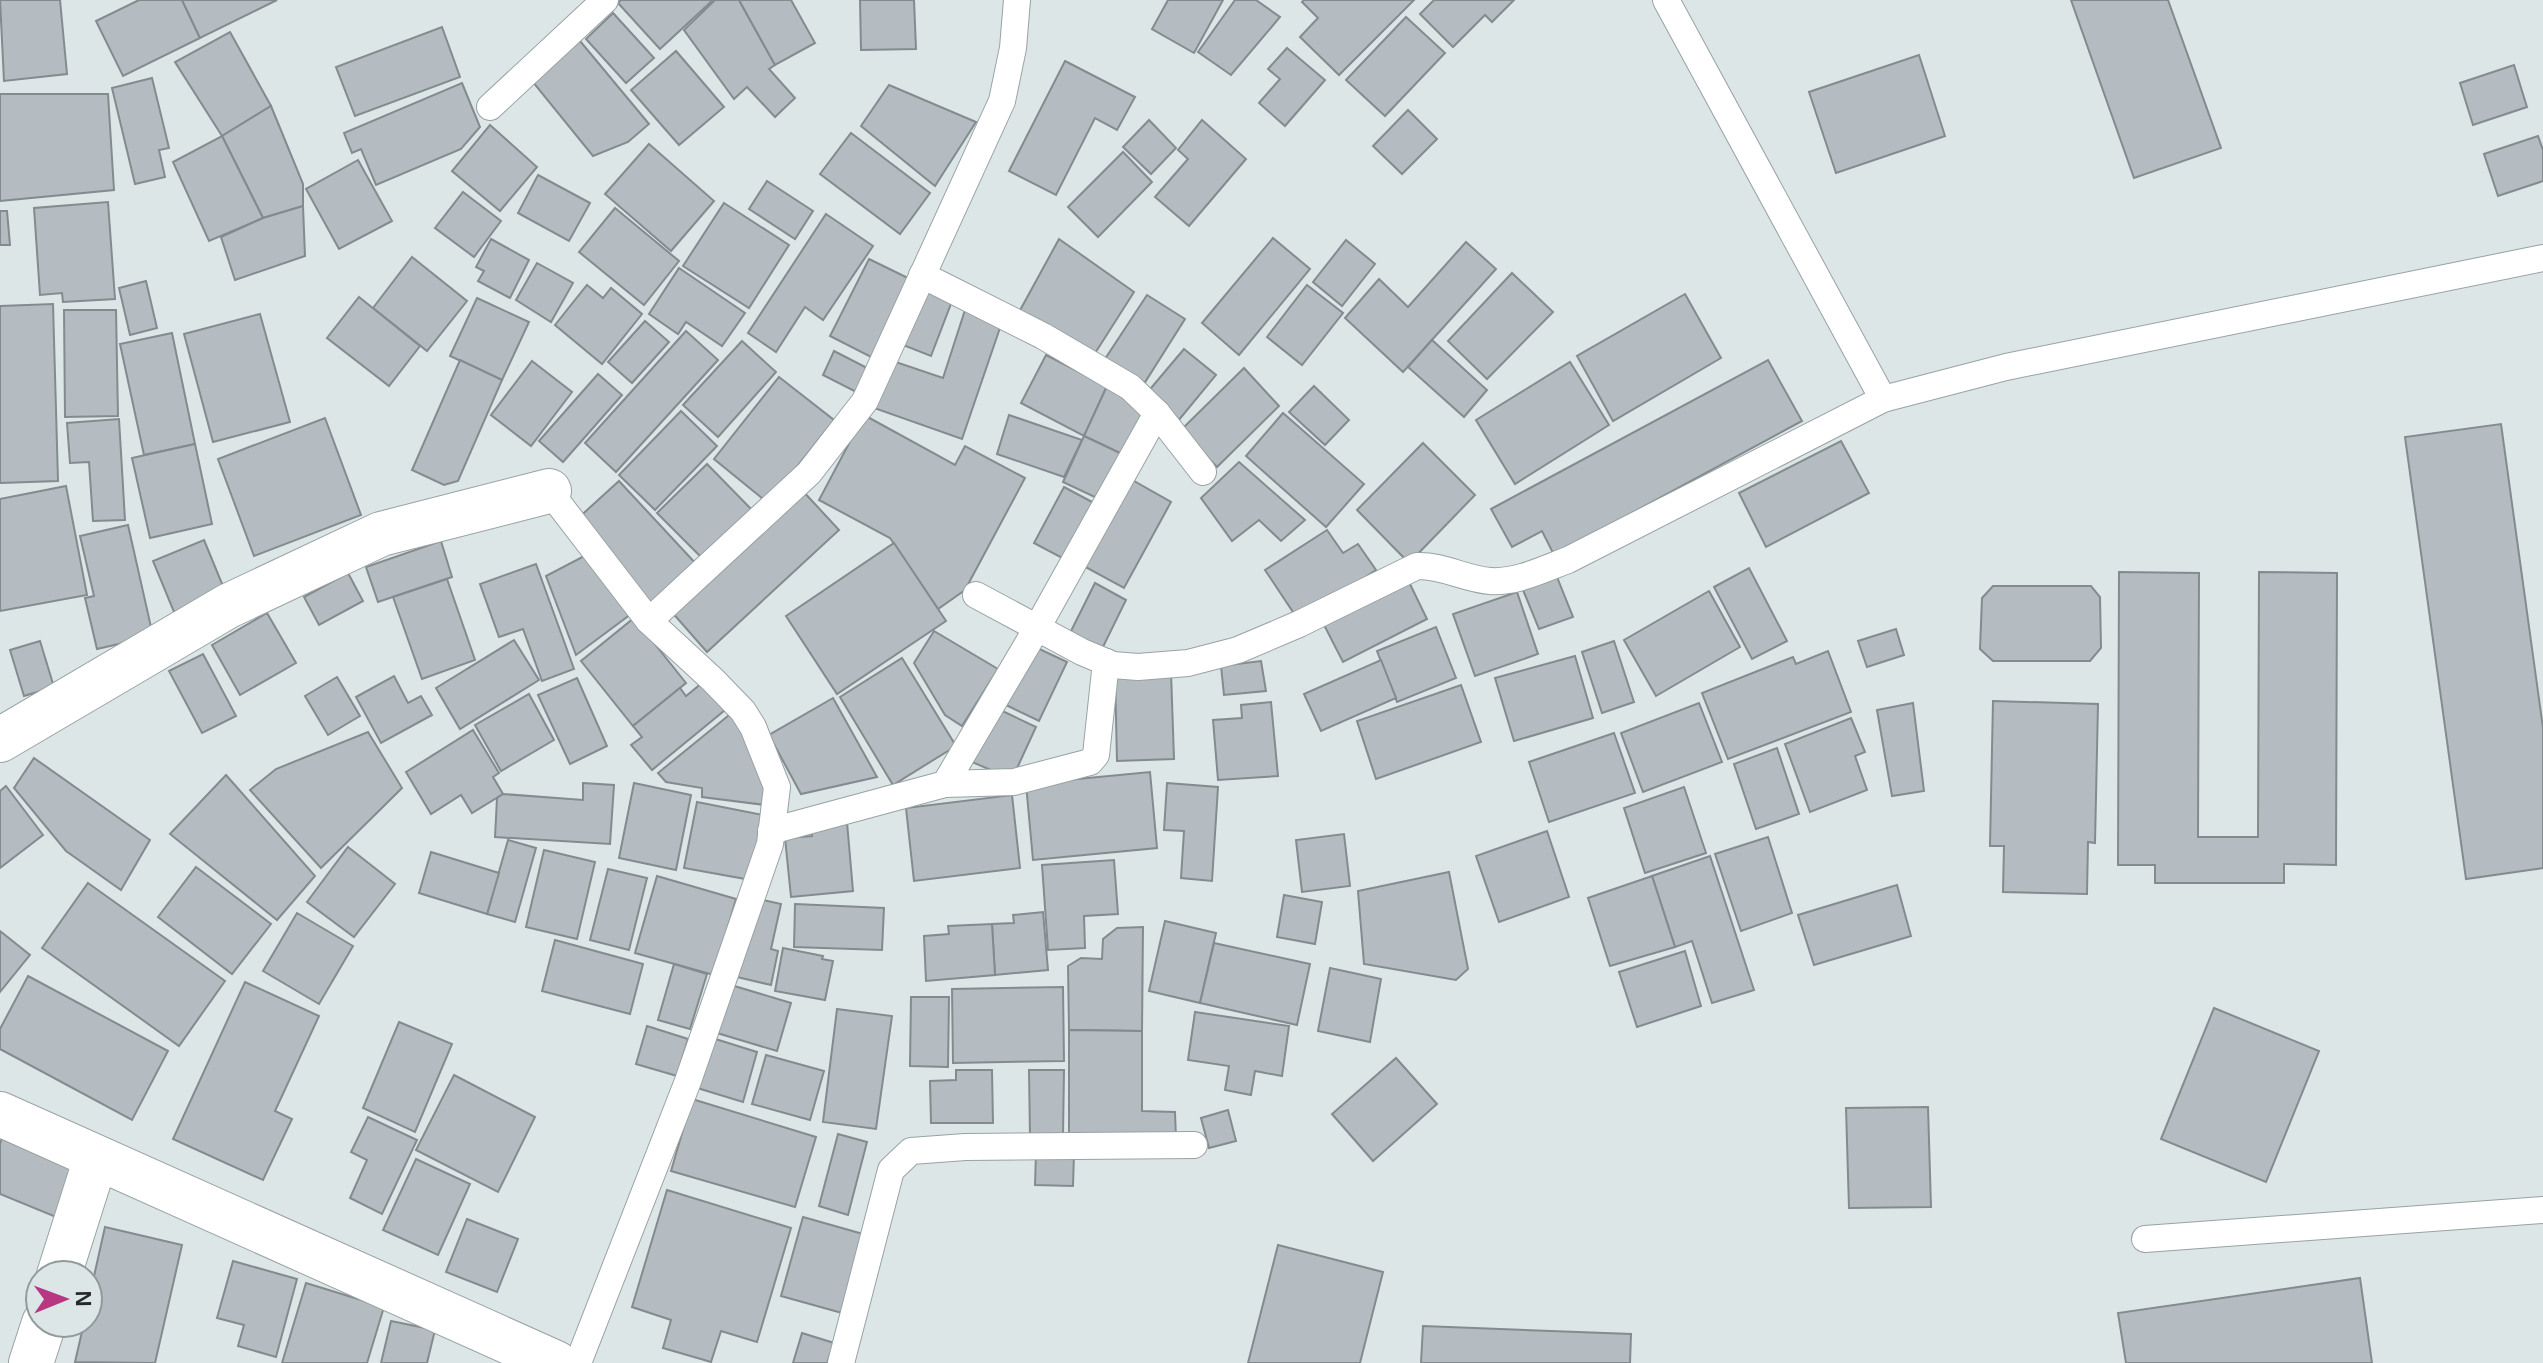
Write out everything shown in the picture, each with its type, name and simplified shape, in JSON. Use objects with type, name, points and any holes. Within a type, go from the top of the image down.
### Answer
[{"type":"street","points":[[0,740],[228,606],[381,534],[549,491]]},
{"type":"street","points":[[0,1114],[556,1363]]},
{"type":"street","points":[[64,1259],[96,1158]]},
{"type":"street","points":[[31,1363],[39,1339]]},
{"type":"lane","points":[[490,107],[605,0]]},
{"type":"lane","points":[[649,621],[809,473],[865,401],[1002,101],[1013,48],[1017,0]]},
{"type":"lane","points":[[1666,0],[1883,399]]},
{"type":"lane","points":[[976,595],[1106,662],[1138,667],[1188,663],[1238,650],[1417,566],[1430,566],[1492,581],[1523,577],[1568,560],[1883,399],[2006,367],[2543,258]]},
{"type":"lane","points":[[922,275],[1043,336],[1130,387],[1157,413],[1203,472]]},
{"type":"lane","points":[[945,784],[1037,628],[1157,413]]},
{"type":"lane","points":[[549,491],[649,621],[743,711],[753,727],[777,787],[770,844],[688,1081],[578,1363]]},
{"type":"lane","points":[[771,831],[945,784],[1014,782],[1090,762],[1096,755],[1106,662]]},
{"type":"lane","points":[[841,1363],[891,1170],[911,1151],[965,1147],[1194,1145]]},
{"type":"lane","points":[[2145,1239],[2543,1210]]},
{"type":"building","points":[[0,0],[60,0],[67,74],[4,81]]},
{"type":"building","points":[[139,0],[182,0],[200,38],[123,76],[96,21]]},
{"type":"building","points":[[182,0],[277,0],[200,38]]},
{"type":"building","points":[[621,0],[713,0],[660,49],[618,3]]},
{"type":"building","points":[[715,0],[739,0],[775,65],[769,69],[795,98],[775,117],[747,87],[734,99],[684,30]]},
{"type":"building","points":[[739,0],[791,0],[815,43],[775,65]]},
{"type":"building","points":[[860,0],[914,0],[916,49],[861,50]]},
{"type":"building","points":[[1168,0],[1223,0],[1194,53],[1152,29]]},
{"type":"building","points":[[1235,0],[1256,0],[1280,17],[1231,75],[1198,52]]},
{"type":"building","points":[[1414,0],[1339,75],[1300,37],[1318,18],[1302,2]]},
{"type":"building","points":[[1434,0],[1514,0],[1492,22],[1485,15],[1453,47],[1420,14]]},
{"type":"building","points":[[2071,0],[2168,0],[2221,148],[2134,178]]},
{"type":"building","points":[[613,13],[654,58],[626,83],[586,39]]},
{"type":"building","points":[[1406,17],[1445,53],[1385,116],[1346,80]]},
{"type":"building","points":[[442,27],[460,77],[355,116],[336,67]]},
{"type":"building","points":[[230,32],[271,106],[222,136],[175,62]]},
{"type":"building","points":[[580,41],[649,124],[628,142],[593,156],[532,81]]},
{"type":"building","points":[[1287,48],[1325,80],[1285,126],[1259,103],[1280,79],[1268,69]]},
{"type":"building","points":[[676,51],[724,107],[679,145],[631,90]]},
{"type":"building","points":[[1919,55],[1945,136],[1836,173],[1809,92]]},
{"type":"building","points":[[1065,61],[1135,97],[1117,130],[1095,118],[1056,195],[1009,171]]},
{"type":"building","points":[[2514,65],[2527,107],[2473,125],[2460,83]]},
{"type":"building","points":[[152,78],[169,148],[159,150],[165,177],[135,184],[112,88]]},
{"type":"building","points":[[462,83],[480,127],[461,149],[376,185],[361,149],[352,153],[344,133]]},
{"type":"building","points":[[889,85],[976,122],[935,186],[861,126]]},
{"type":"building","points":[[0,94],[108,94],[114,190],[0,201]]},
{"type":"building","points":[[271,106],[303,184],[303,206],[263,218],[222,136]]},
{"type":"building","points":[[1408,110],[1437,139],[1402,174],[1373,146]]},
{"type":"building","points":[[1149,120],[1176,148],[1151,174],[1123,147]]},
{"type":"building","points":[[1202,120],[1246,159],[1189,226],[1155,197],[1188,159],[1178,150]]},
{"type":"building","points":[[490,125],[537,167],[500,211],[452,171]]},
{"type":"building","points":[[851,133],[930,193],[900,234],[820,174]]},
{"type":"building","points":[[222,136],[263,218],[209,241],[173,162]]},
{"type":"building","points":[[2538,136],[2543,150],[2543,181],[2498,196],[2484,154]]},
{"type":"building","points":[[649,144],[714,201],[671,251],[605,194]]},
{"type":"building","points":[[1123,152],[1152,182],[1098,237],[1068,207]]},
{"type":"building","points":[[358,160],[392,221],[339,249],[306,189]]},
{"type":"building","points":[[538,175],[590,203],[569,241],[518,213]]},
{"type":"building","points":[[767,181],[813,211],[795,239],[749,209]]},
{"type":"building","points":[[463,192],[501,221],[474,257],[435,228]]},
{"type":"building","points":[[108,202],[115,299],[63,302],[62,293],[40,295],[34,208]]},
{"type":"building","points":[[724,203],[789,245],[749,308],[683,266]]},
{"type":"building","points":[[303,206],[305,256],[235,280],[221,237],[263,218]]},
{"type":"building","points":[[615,208],[679,261],[644,305],[579,252]]},
{"type":"building","points":[[0,211],[7,211],[10,245],[0,245]]},
{"type":"building","points":[[826,214],[873,246],[823,320],[805,307],[776,352],[748,333]]},
{"type":"building","points":[[1273,238],[1310,269],[1239,355],[1202,323]]},
{"type":"building","points":[[491,239],[529,260],[510,298],[478,281],[484,271],[476,267]]},
{"type":"building","points":[[1059,239],[1134,292],[1092,358],[1018,314]]},
{"type":"building","points":[[1346,240],[1375,264],[1342,306],[1313,282]]},
{"type":"building","points":[[1466,242],[1496,269],[1403,372],[1345,318],[1379,279],[1408,307]]},
{"type":"building","points":[[412,257],[467,301],[427,351],[373,308]]},
{"type":"building","points":[[869,259],[910,279],[871,357],[830,336]]},
{"type":"building","points":[[537,263],[573,283],[551,322],[516,300]]},
{"type":"building","points":[[679,268],[745,313],[722,346],[686,322],[678,334],[649,314]]},
{"type":"building","points":[[1512,273],[1553,312],[1487,379],[1448,341]]},
{"type":"building","points":[[146,281],[157,328],[130,335],[119,288]]},
{"type":"building","points":[[587,285],[603,298],[611,288],[642,314],[602,364],[555,325]]},
{"type":"building","points":[[1307,285],[1343,313],[1302,365],[1267,337]]},
{"type":"building","points":[[924,290],[952,301],[931,356],[903,345]]},
{"type":"building","points":[[1685,294],[1721,358],[1613,421],[1577,356]]},
{"type":"building","points":[[1147,295],[1185,319],[1142,387],[1103,362]]},
{"type":"building","points":[[359,297],[420,346],[389,386],[327,338]]},
{"type":"building","points":[[477,298],[529,322],[502,380],[450,356]]},
{"type":"building","points":[[53,304],[58,481],[0,483],[0,306]]},
{"type":"building","points":[[64,310],[116,310],[118,416],[65,417]]},
{"type":"building","points":[[965,310],[1002,322],[962,439],[874,408],[890,360],[943,378]]},
{"type":"building","points":[[260,314],[290,422],[213,442],[184,334]]},
{"type":"building","points":[[645,321],[669,342],[632,383],[608,362]]},
{"type":"building","points":[[686,331],[718,360],[616,472],[585,443]]},
{"type":"building","points":[[172,333],[195,444],[144,455],[120,344]]},
{"type":"building","points":[[1432,340],[1487,390],[1464,417],[1408,367]]},
{"type":"building","points":[[742,341],[776,372],[718,437],[683,405]]},
{"type":"building","points":[[1184,349],[1216,375],[1178,421],[1146,394]]},
{"type":"building","points":[[834,351],[873,371],[862,395],[823,375]]},
{"type":"building","points":[[1046,355],[1107,386],[1084,436],[1021,403]]},
{"type":"building","points":[[460,360],[502,380],[458,481],[444,485],[412,470]]},
{"type":"building","points":[[1768,360],[1802,421],[1554,555],[1542,531],[1512,547],[1491,509]]},
{"type":"building","points":[[532,361],[572,392],[531,446],[491,415]]},
{"type":"building","points":[[1570,362],[1609,425],[1515,484],[1476,420]]},
{"type":"building","points":[[1244,368],[1279,406],[1217,467],[1181,430]]},
{"type":"building","points":[[598,374],[622,395],[563,462],[539,441]]},
{"type":"building","points":[[779,377],[834,420],[768,503],[714,459]]},
{"type":"building","points":[[1107,386],[1146,406],[1122,454],[1084,436]]},
{"type":"building","points":[[1314,386],[1349,420],[1325,445],[1289,412]]},
{"type":"building","points":[[681,411],[717,446],[655,510],[619,475]]},
{"type":"building","points":[[1283,413],[1364,484],[1326,527],[1246,456]]},
{"type":"building","points":[[864,415],[955,465],[965,446],[1025,478],[965,590],[938,609],[890,538],[819,500]]},
{"type":"building","points":[[1009,415],[1082,440],[1064,477],[997,454]]},
{"type":"building","points":[[325,418],[361,515],[254,556],[218,459]]},
{"type":"building","points":[[119,419],[125,520],[93,521],[89,462],[70,463],[67,423]]},
{"type":"building","points":[[2501,424],[2543,728],[2543,868],[2466,879],[2405,437]]},
{"type":"building","points":[[1084,436],[1122,454],[1101,500],[1063,482]]},
{"type":"building","points":[[1841,441],[1869,493],[1766,547],[1739,493]]},
{"type":"building","points":[[1423,443],[1475,495],[1409,563],[1357,510]]},
{"type":"building","points":[[195,444],[212,524],[150,538],[132,458]]},
{"type":"building","points":[[1239,462],[1305,520],[1281,541],[1259,520],[1232,541],[1201,498]]},
{"type":"building","points":[[707,464],[755,513],[706,562],[657,513]]},
{"type":"building","points":[[1127,477],[1171,502],[1124,588],[1080,564]]},
{"type":"building","points":[[619,481],[699,567],[655,609],[575,521]]},
{"type":"building","points":[[66,486],[87,595],[0,611],[0,499]]},
{"type":"building","points":[[1064,487],[1094,503],[1064,559],[1034,543]]},
{"type":"building","points":[[801,489],[839,530],[707,652],[670,610]]},
{"type":"building","points":[[128,525],[153,636],[97,649],[85,598],[94,596],[80,536]]},
{"type":"building","points":[[1327,530],[1343,553],[1358,544],[1376,570],[1299,621],[1265,570]]},
{"type":"building","points":[[204,540],[225,591],[174,612],[153,561]]},
{"type":"building","points":[[441,541],[452,577],[378,602],[366,567]]},
{"type":"building","points":[[894,543],[946,621],[837,694],[786,616]]},
{"type":"building","points":[[588,554],[631,614],[576,655],[546,576]]},
{"type":"building","points":[[536,564],[574,669],[542,681],[523,629],[499,637],[480,584]]},
{"type":"building","points":[[1749,568],[1787,641],[1752,659],[1714,587]]},
{"type":"building","points":[[2119,572],[2199,573],[2198,837],[2258,837],[2259,572],[2337,573],[2336,865],[2284,864],[2284,883],[2155,883],[2155,865],[2118,865]]},
{"type":"building","points":[[348,573],[363,601],[319,625],[304,597]]},
{"type":"building","points":[[1557,577],[1573,617],[1539,629],[1523,590]]},
{"type":"building","points":[[447,579],[475,660],[422,679],[393,597]]},
{"type":"building","points":[[1409,582],[1427,619],[1343,662],[1323,623]]},
{"type":"building","points":[[1095,583],[1126,600],[1102,649],[1070,633]]},
{"type":"building","points":[[1993,586],[2091,586],[2100,597],[2101,648],[2090,661],[1993,661],[1980,649],[1982,598]]},
{"type":"building","points":[[1709,591],[1740,647],[1656,696],[1624,640]]},
{"type":"building","points":[[1517,592],[1538,654],[1475,676],[1453,614]]},
{"type":"building","points":[[267,613],[296,663],[240,695],[212,645]]},
{"type":"building","points":[[634,618],[686,683],[633,726],[581,661]]},
{"type":"building","points":[[1436,627],[1456,678],[1397,702],[1377,651]]},
{"type":"building","points":[[1896,629],[1904,655],[1867,667],[1858,641]]},
{"type":"building","points":[[934,631],[998,669],[962,726],[945,715],[914,663]]},
{"type":"building","points":[[514,640],[539,680],[460,729],[436,688]]},
{"type":"building","points":[[40,641],[54,687],[24,696],[10,650]]},
{"type":"building","points":[[1614,641],[1634,702],[1602,713],[1582,652]]},
{"type":"building","points":[[1033,646],[1067,662],[1039,721],[1006,705]]},
{"type":"building","points":[[1828,651],[1851,712],[1728,759],[1702,693],[1793,657],[1796,664]]},
{"type":"building","points":[[203,654],[236,716],[202,733],[169,671]]},
{"type":"building","points":[[1575,656],[1593,718],[1514,741],[1495,678]]},
{"type":"building","points":[[902,658],[956,746],[893,785],[840,697]]},
{"type":"building","points":[[1381,660],[1396,698],[1321,731],[1304,694]]},
{"type":"building","points":[[1261,661],[1266,691],[1224,695],[1221,666]]},
{"type":"building","points":[[1171,672],[1174,759],[1117,761],[1115,673]]},
{"type":"building","points":[[394,676],[408,703],[421,696],[432,715],[381,743],[356,697]]},
{"type":"building","points":[[337,677],[360,716],[328,735],[305,696]]},
{"type":"building","points":[[577,678],[607,746],[570,764],[538,695]]},
{"type":"building","points":[[702,683],[725,710],[652,770],[631,745],[642,737],[633,726],[680,688],[686,696]]},
{"type":"building","points":[[1461,685],[1481,742],[1376,779],[1357,721]]},
{"type":"building","points":[[529,694],[554,740],[501,771],[475,725]]},
{"type":"building","points":[[833,698],[877,777],[801,794],[769,735]]},
{"type":"building","points":[[1993,701],[2098,704],[2095,843],[2088,842],[2087,894],[2003,892],[2004,846],[1990,846]]},
{"type":"building","points":[[1271,702],[1278,776],[1218,780],[1213,720],[1242,718],[1241,705]]},
{"type":"building","points":[[1699,703],[1722,762],[1643,792],[1621,733]]},
{"type":"building","points":[[1913,703],[1924,791],[1892,796],[1877,710]]},
{"type":"building","points":[[996,708],[1036,727],[1012,779],[972,762]]},
{"type":"building","points":[[734,711],[769,785],[765,805],[702,797],[702,788],[666,782],[658,773]]},
{"type":"building","points":[[1851,718],[1865,752],[1855,756],[1867,790],[1810,812],[1785,744]]},
{"type":"building","points":[[473,730],[499,773],[493,777],[503,794],[472,813],[461,795],[431,814],[406,772]]},
{"type":"building","points":[[368,732],[402,788],[321,868],[250,790],[276,769]]},
{"type":"building","points":[[1614,733],[1635,793],[1549,822],[1529,762]]},
{"type":"building","points":[[1777,748],[1799,814],[1756,829],[1734,764]]},
{"type":"building","points":[[34,758],[150,840],[121,890],[66,851],[14,788]]},
{"type":"building","points":[[1150,772],[1157,848],[1033,860],[1026,784]]},
{"type":"building","points":[[226,775],[315,876],[277,920],[170,834]]},
{"type":"building","points":[[583,783],[614,785],[610,844],[495,837],[497,798],[503,794],[583,800]]},
{"type":"building","points":[[634,783],[691,795],[676,870],[619,858]]},
{"type":"building","points":[[1167,783],[1218,787],[1212,881],[1181,878],[1184,831],[1164,830]]},
{"type":"building","points":[[6,786],[43,835],[0,868],[0,791]]},
{"type":"building","points":[[1684,787],[1706,853],[1645,873],[1624,808]]},
{"type":"building","points":[[1012,795],[1020,868],[914,881],[906,808]]},
{"type":"building","points":[[697,802],[763,815],[751,880],[684,868]]},
{"type":"building","points":[[847,822],[853,891],[791,897],[785,838],[812,836],[812,825]]},
{"type":"building","points":[[1547,831],[1569,897],[1499,922],[1476,856]]},
{"type":"building","points":[[1344,834],[1350,886],[1302,892],[1296,840]]},
{"type":"building","points":[[1768,837],[1792,913],[1741,931],[1715,854]]},
{"type":"building","points":[[508,840],[536,848],[515,922],[487,914]]},
{"type":"building","points":[[348,847],[395,884],[354,937],[307,902]]},
{"type":"building","points":[[544,850],[595,862],[577,939],[526,927]]},
{"type":"building","points":[[431,852],[499,873],[487,914],[419,893]]},
{"type":"building","points":[[1710,856],[1754,990],[1712,1003],[1692,941],[1675,947],[1652,876]]},
{"type":"building","points":[[1114,860],[1118,914],[1084,916],[1085,948],[1048,950],[1042,865]]},
{"type":"building","points":[[196,867],[271,924],[232,974],[158,917]]},
{"type":"building","points":[[608,869],[647,878],[629,950],[590,940]]},
{"type":"building","points":[[1449,872],[1468,969],[1456,980],[1364,964],[1358,891]]},
{"type":"building","points":[[657,876],[736,899],[714,975],[635,953]]},
{"type":"building","points":[[1652,876],[1675,947],[1610,966],[1588,898]]},
{"type":"building","points":[[88,883],[225,981],[179,1046],[42,948]]},
{"type":"building","points":[[1897,885],[1911,936],[1814,965],[1798,915]]},
{"type":"building","points":[[1284,895],[1322,902],[1315,944],[1277,937]]},
{"type":"building","points":[[754,898],[781,904],[771,949],[778,951],[771,985],[737,977]]},
{"type":"building","points":[[795,904],[884,908],[882,950],[794,947]]},
{"type":"building","points":[[1043,912],[1048,970],[995,975],[992,924],[1014,923],[1013,915]]},
{"type":"building","points":[[297,913],[353,946],[319,1004],[263,971]]},
{"type":"building","points":[[1165,921],[1216,933],[1200,1003],[1149,991]]},
{"type":"building","points":[[992,924],[995,975],[926,981],[924,936],[949,934],[948,926]]},
{"type":"building","points":[[1143,927],[1142,1031],[1069,1030],[1068,966],[1081,958],[1102,959],[1103,939],[1117,928]]},
{"type":"building","points":[[0,931],[30,955],[0,992]]},
{"type":"building","points":[[555,940],[643,964],[630,1014],[542,991]]},
{"type":"building","points":[[1214,943],[1310,964],[1297,1025],[1200,1003]]},
{"type":"building","points":[[783,948],[833,961],[825,1000],[775,991]]},
{"type":"building","points":[[1685,951],[1701,1006],[1637,1027],[1619,972]]},
{"type":"building","points":[[674,964],[707,974],[690,1029],[658,1020]]},
{"type":"building","points":[[1330,968],[1381,979],[1370,1042],[1318,1031]]},
{"type":"building","points":[[28,976],[168,1051],[132,1120],[0,1049],[0,1029]]},
{"type":"building","points":[[245,982],[319,1016],[275,1111],[292,1119],[263,1180],[173,1139]]},
{"type":"building","points":[[731,985],[791,1003],[777,1051],[717,1033]]},
{"type":"building","points":[[1063,987],[1064,1061],[953,1063],[952,989]]},
{"type":"building","points":[[911,997],[949,997],[948,1067],[910,1066]]},
{"type":"building","points":[[2214,1008],[2319,1051],[2266,1182],[2161,1139]]},
{"type":"building","points":[[837,1009],[892,1016],[876,1129],[823,1122]]},
{"type":"building","points":[[1195,1012],[1289,1026],[1282,1076],[1255,1071],[1251,1095],[1225,1090],[1229,1066],[1188,1060]]},
{"type":"building","points":[[399,1022],[452,1044],[415,1132],[363,1108]]},
{"type":"building","points":[[647,1026],[688,1039],[677,1076],[636,1064]]},
{"type":"building","points":[[1069,1030],[1142,1031],[1142,1111],[1175,1112],[1176,1139],[1069,1139]]},
{"type":"building","points":[[709,1037],[757,1052],[743,1102],[694,1087]]},
{"type":"building","points":[[766,1055],[824,1071],[810,1120],[752,1104]]},
{"type":"building","points":[[1396,1058],[1437,1104],[1373,1161],[1332,1114]]},
{"type":"building","points":[[956,1070],[992,1070],[993,1123],[931,1123],[930,1081],[956,1080]]},
{"type":"building","points":[[1029,1070],[1064,1070],[1063,1135],[1030,1136]]},
{"type":"building","points":[[454,1075],[535,1117],[498,1192],[416,1150]]},
{"type":"building","points":[[692,1099],[816,1137],[795,1207],[671,1171]]},
{"type":"building","points":[[1928,1107],[1931,1207],[1849,1208],[1846,1108]]},
{"type":"building","points":[[1228,1110],[1236,1141],[1209,1148],[1201,1118]]},
{"type":"building","points":[[368,1117],[417,1140],[382,1214],[350,1198],[367,1160],[351,1152]]},
{"type":"building","points":[[838,1134],[867,1142],[848,1215],[819,1206]]},
{"type":"building","points":[[2,1138],[76,1168],[56,1217],[0,1194]]},
{"type":"building","points":[[1036,1152],[1074,1153],[1073,1186],[1035,1185]]},
{"type":"building","points":[[416,1159],[470,1184],[438,1255],[383,1230]]},
{"type":"building","points":[[667,1190],[791,1228],[757,1342],[721,1331],[711,1362],[663,1348],[671,1320],[632,1307]]},
{"type":"building","points":[[803,1217],[863,1234],[842,1313],[781,1296]]},
{"type":"building","points":[[467,1219],[518,1239],[497,1292],[446,1272]]},
{"type":"building","points":[[105,1227],[182,1245],[155,1363],[75,1362],[80,1339],[104,1339],[104,1259],[98,1259]]},
{"type":"building","points":[[1278,1245],[1383,1272],[1360,1363],[1248,1363]]},
{"type":"building","points":[[233,1261],[297,1279],[276,1357],[238,1346],[244,1325],[217,1318]]},
{"type":"building","points":[[2360,1278],[2372,1363],[2126,1363],[2118,1313]]},
{"type":"building","points":[[306,1283],[384,1307],[367,1363],[282,1363]]},
{"type":"building","points":[[391,1321],[435,1330],[427,1363],[381,1363]]},
{"type":"building","points":[[1423,1326],[1631,1334],[1630,1363],[1421,1363]]},
{"type":"building","points":[[802,1333],[834,1343],[827,1363],[793,1363]]}]
